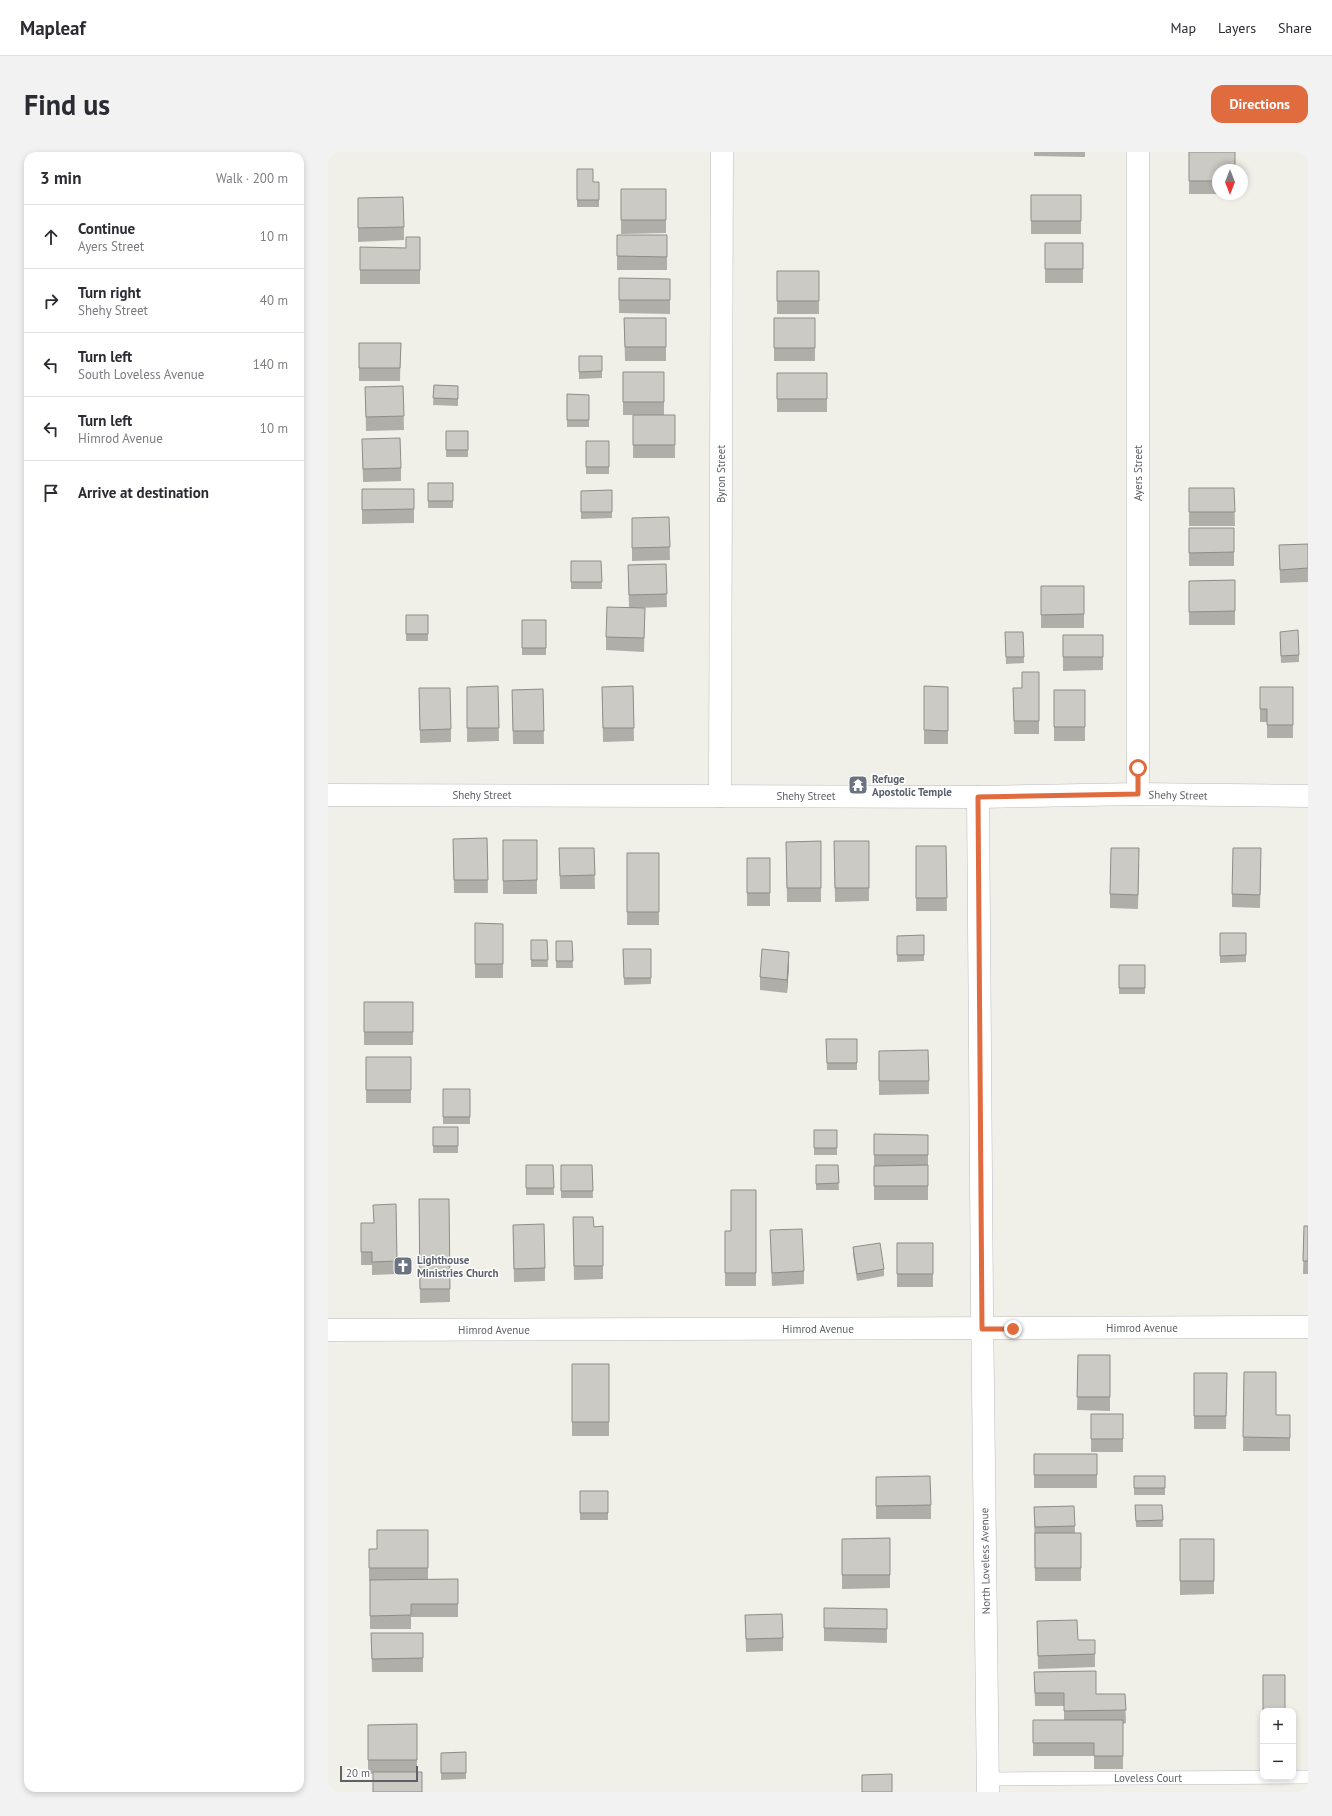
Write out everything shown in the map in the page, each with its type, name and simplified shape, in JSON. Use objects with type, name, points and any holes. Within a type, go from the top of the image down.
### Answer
[{"type":"street","name":"Byron Street","points":[[720,796],[722,152]]},
{"type":"street","name":"Ayers Street","points":[[1138,152],[1138,794]]},
{"type":"street","name":"Shehy Street","points":[[328,795],[978,797],[1138,794],[1308,796]]},
{"type":"street","name":"North Loveless Avenue","points":[[978,797],[982,1329],[988,1786]]},
{"type":"street","name":"Himrod Avenue","points":[[328,1330],[1308,1327]]},
{"type":"lane","name":"Loveless Court","points":[[988,1786],[1308,1777]]},
{"type":"building","points":[[1189,152],[1235,152],[1235,164],[1212,164],[1212,181],[1189,181]]},
{"type":"building","points":[[577,169],[593,169],[593,182],[599,182],[599,200],[577,200]]},
{"type":"building","points":[[621,189],[666,189],[666,220],[621,220]]},
{"type":"building","points":[[1031,195],[1081,195],[1081,221],[1031,221]]},
{"type":"building","points":[[403,197],[404,227],[358,228],[358,198]]},
{"type":"building","points":[[617,235],[667,235],[667,257],[617,256]]},
{"type":"building","points":[[406,237],[420,237],[420,270],[360,270],[360,247],[406,248]]},
{"type":"building","points":[[1045,243],[1083,243],[1083,269],[1045,269]]},
{"type":"building","points":[[777,271],[819,271],[819,301],[777,301]]},
{"type":"building","points":[[619,278],[670,279],[670,300],[619,300]]},
{"type":"building","points":[[624,318],[666,318],[666,347],[625,347]]},
{"type":"building","points":[[774,318],[815,318],[815,348],[774,348]]},
{"type":"building","points":[[359,343],[401,343],[400,368],[359,368]]},
{"type":"building","points":[[579,356],[602,356],[602,371],[579,372]]},
{"type":"building","points":[[623,372],[664,372],[664,402],[623,402]]},
{"type":"building","points":[[777,373],[827,373],[827,399],[777,399]]},
{"type":"building","points":[[434,385],[458,386],[458,399],[433,398]]},
{"type":"building","points":[[403,386],[404,416],[366,417],[365,387]]},
{"type":"building","points":[[567,394],[589,395],[589,420],[567,420]]},
{"type":"building","points":[[633,415],[675,415],[675,445],[633,445]]},
{"type":"building","points":[[446,431],[468,431],[468,450],[446,450]]},
{"type":"building","points":[[400,438],[401,468],[363,469],[362,439]]},
{"type":"building","points":[[586,441],[609,441],[609,467],[586,467]]},
{"type":"building","points":[[428,483],[453,483],[453,501],[428,501]]},
{"type":"building","points":[[1189,488],[1234,488],[1235,512],[1189,512]]},
{"type":"building","points":[[362,489],[414,489],[414,509],[362,510]]},
{"type":"building","points":[[612,490],[612,512],[581,512],[581,491]]},
{"type":"building","points":[[669,517],[670,547],[632,548],[632,518]]},
{"type":"building","points":[[1189,528],[1234,528],[1234,552],[1189,553]]},
{"type":"building","points":[[1308,544],[1308,568],[1280,570],[1279,545]]},
{"type":"building","points":[[571,561],[601,561],[602,582],[571,582]]},
{"type":"building","points":[[666,564],[667,594],[629,595],[628,565]]},
{"type":"building","points":[[1235,580],[1235,611],[1189,612],[1189,581]]},
{"type":"building","points":[[1041,586],[1084,586],[1084,614],[1041,615]]},
{"type":"building","points":[[607,607],[645,608],[644,638],[606,637]]},
{"type":"building","points":[[406,615],[428,615],[428,634],[406,634]]},
{"type":"building","points":[[522,620],[546,620],[546,648],[522,648]]},
{"type":"building","points":[[1298,630],[1299,655],[1281,656],[1280,632]]},
{"type":"building","points":[[1005,632],[1023,632],[1024,657],[1006,657]]},
{"type":"building","points":[[1063,635],[1103,635],[1103,657],[1063,657]]},
{"type":"building","points":[[1022,672],[1039,672],[1039,721],[1014,721],[1013,688],[1022,688]]},
{"type":"building","points":[[498,686],[499,728],[467,728],[467,687]]},
{"type":"building","points":[[633,686],[634,728],[603,728],[602,687]]},
{"type":"building","points":[[924,686],[948,687],[948,731],[924,730]]},
{"type":"building","points":[[1260,687],[1293,687],[1293,725],[1267,725],[1267,709],[1260,709]]},
{"type":"building","points":[[419,688],[450,688],[451,729],[420,730]]},
{"type":"building","points":[[543,689],[544,731],[513,731],[512,690]]},
{"type":"building","points":[[1054,690],[1085,690],[1085,727],[1054,727]]},
{"type":"building","points":[[487,838],[488,880],[454,880],[453,839]]},
{"type":"building","points":[[503,840],[537,840],[537,880],[503,881]]},
{"type":"building","points":[[821,841],[821,888],[787,888],[786,842]]},
{"type":"building","points":[[834,841],[869,841],[869,888],[835,888]]},
{"type":"building","points":[[916,846],[946,846],[947,898],[916,898]]},
{"type":"building","points":[[559,848],[594,848],[595,875],[560,876]]},
{"type":"building","points":[[1111,848],[1139,848],[1138,895],[1110,894]]},
{"type":"building","points":[[1233,848],[1261,848],[1260,895],[1232,894]]},
{"type":"building","points":[[627,853],[659,853],[659,912],[627,912]]},
{"type":"building","points":[[747,858],[770,858],[770,893],[747,893]]},
{"type":"building","points":[[475,923],[503,924],[503,964],[475,964]]},
{"type":"building","points":[[1220,933],[1246,933],[1246,955],[1220,956]]},
{"type":"building","points":[[924,935],[924,955],[897,955],[897,936]]},
{"type":"building","points":[[531,940],[547,940],[548,960],[531,960]]},
{"type":"building","points":[[556,941],[572,941],[573,961],[556,961]]},
{"type":"building","points":[[623,949],[651,949],[651,978],[624,978]]},
{"type":"building","points":[[762,949],[789,952],[787,980],[760,977]]},
{"type":"building","points":[[1119,965],[1145,965],[1145,988],[1119,988]]},
{"type":"building","points":[[364,1002],[413,1002],[413,1032],[364,1032]]},
{"type":"building","points":[[826,1039],[857,1039],[857,1063],[827,1063]]},
{"type":"building","points":[[928,1050],[929,1081],[879,1081],[879,1051]]},
{"type":"building","points":[[366,1057],[411,1057],[411,1090],[366,1090]]},
{"type":"building","points":[[443,1089],[470,1089],[470,1117],[443,1117]]},
{"type":"building","points":[[433,1127],[458,1127],[458,1146],[433,1146]]},
{"type":"building","points":[[814,1130],[837,1130],[837,1148],[814,1148]]},
{"type":"building","points":[[874,1134],[928,1135],[928,1155],[874,1155]]},
{"type":"building","points":[[526,1165],[553,1165],[554,1188],[526,1188]]},
{"type":"building","points":[[561,1165],[592,1165],[593,1191],[561,1191]]},
{"type":"building","points":[[816,1165],[838,1165],[839,1183],[816,1184]]},
{"type":"building","points":[[928,1165],[928,1186],[874,1186],[874,1166]]},
{"type":"building","points":[[731,1190],[756,1190],[756,1273],[725,1273],[725,1231],[731,1231]]},
{"type":"building","points":[[419,1199],[449,1199],[450,1289],[420,1289]]},
{"type":"building","points":[[396,1204],[397,1261],[372,1262],[372,1252],[361,1252],[361,1223],[374,1223],[373,1205]]},
{"type":"building","points":[[573,1217],[593,1217],[594,1227],[603,1226],[603,1266],[574,1266]]},
{"type":"building","points":[[544,1224],[545,1268],[514,1269],[513,1225]]},
{"type":"building","points":[[1304,1226],[1308,1226],[1308,1261],[1303,1261]]},
{"type":"building","points":[[802,1229],[804,1271],[772,1273],[770,1230]]},
{"type":"building","points":[[880,1243],[884,1269],[857,1274],[853,1247]]},
{"type":"building","points":[[897,1243],[933,1243],[933,1274],[897,1274]]},
{"type":"building","points":[[1078,1355],[1110,1355],[1110,1397],[1077,1397]]},
{"type":"building","points":[[572,1364],[609,1364],[609,1422],[572,1422]]},
{"type":"building","points":[[1244,1372],[1276,1372],[1276,1415],[1290,1415],[1290,1438],[1243,1437]]},
{"type":"building","points":[[1194,1373],[1227,1373],[1226,1416],[1194,1416]]},
{"type":"building","points":[[1091,1414],[1123,1414],[1123,1439],[1091,1439]]},
{"type":"building","points":[[1034,1454],[1097,1454],[1097,1475],[1034,1475]]},
{"type":"building","points":[[930,1476],[931,1505],[876,1506],[876,1477]]},
{"type":"building","points":[[1134,1476],[1165,1476],[1165,1488],[1134,1488]]},
{"type":"building","points":[[580,1491],[608,1491],[608,1513],[580,1513]]},
{"type":"building","points":[[1135,1505],[1162,1505],[1163,1520],[1136,1521]]},
{"type":"building","points":[[1074,1506],[1075,1526],[1035,1527],[1034,1507]]},
{"type":"building","points":[[377,1530],[428,1530],[428,1568],[369,1568],[369,1549],[377,1549]]},
{"type":"building","points":[[1035,1533],[1081,1533],[1081,1568],[1035,1568]]},
{"type":"building","points":[[890,1538],[890,1575],[842,1575],[842,1539]]},
{"type":"building","points":[[1180,1539],[1214,1539],[1214,1581],[1180,1581]]},
{"type":"building","points":[[458,1579],[458,1604],[411,1604],[411,1615],[370,1616],[370,1580]]},
{"type":"building","points":[[824,1608],[887,1609],[887,1629],[824,1628]]},
{"type":"building","points":[[782,1614],[783,1638],[746,1639],[745,1615]]},
{"type":"building","points":[[1077,1620],[1078,1640],[1095,1640],[1095,1654],[1038,1656],[1037,1621]]},
{"type":"building","points":[[371,1633],[423,1633],[423,1658],[372,1659]]},
{"type":"building","points":[[1096,1671],[1096,1694],[1125,1694],[1126,1710],[1064,1711],[1064,1693],[1035,1693],[1034,1672]]},
{"type":"building","points":[[1263,1675],[1285,1675],[1285,1708],[1263,1708]]},
{"type":"building","points":[[1033,1720],[1123,1720],[1123,1756],[1094,1756],[1094,1743],[1033,1743]]},
{"type":"building","points":[[417,1724],[417,1760],[368,1760],[368,1725]]},
{"type":"building","points":[[466,1752],[466,1773],[441,1773],[441,1753]]},
{"type":"building","points":[[373,1772],[422,1772],[422,1792],[373,1792]]},
{"type":"building","points":[[892,1774],[892,1792],[862,1792],[862,1775]]},
{"type":"place","name":"Refuge Apostolic Temple","points":[[858,785]]},
{"type":"place","name":"Lighthouse Ministries Church","points":[[403,1266]]},
{"type":"route","points":[[1013,1329],[982,1329],[978,797],[1138,794],[1138,768]]}]
